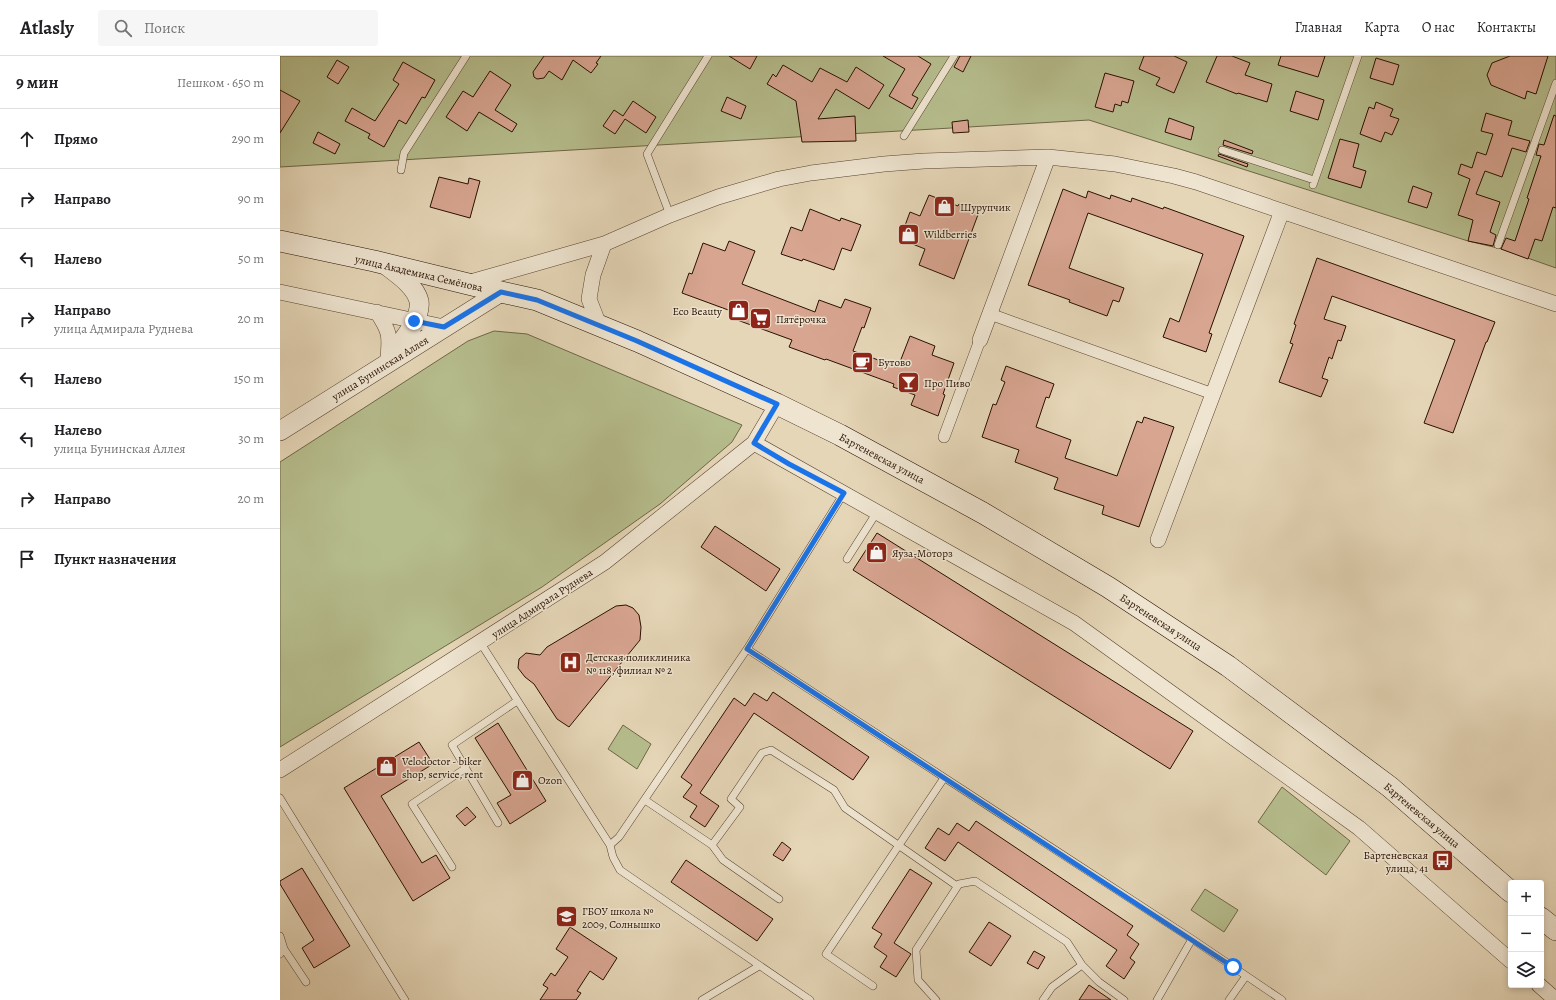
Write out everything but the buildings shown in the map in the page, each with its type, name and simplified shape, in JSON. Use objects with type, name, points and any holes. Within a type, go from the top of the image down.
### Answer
[{"type":"main road","name":"улица Академика Семёнова","points":[[280,241],[537,300],[637,341],[777,404]]},
{"type":"main road","name":"Бартеневская улица","points":[[777,404],[840,435],[983,513],[1108,587],[1228,666],[1390,787],[1508,889]]},
{"type":"main road","points":[[1544,920],[1556,930]]},
{"type":"street","points":[[944,437],[1048,157]]},
{"type":"street","points":[[466,284],[604,244],[670,215],[779,179],[811,173],[884,164],[924,161],[1048,157],[1116,164],[1174,176],[1556,304]]},
{"type":"street","points":[[1158,540],[1282,211]]},
{"type":"street","points":[[599,325],[589,299],[594,275],[604,244]]},
{"type":"street","points":[[384,264],[406,281],[414,291],[419,302],[418,315],[406,337],[384,363]]},
{"type":"street","points":[[280,292],[444,327]]},
{"type":"street","name":"улица Бунинская Аллея","points":[[280,431],[384,363],[501,292]]},
{"type":"street","points":[[377,312],[386,326],[390,338],[384,363]]},
{"type":"street","points":[[990,314],[1213,394]]},
{"type":"street","name":"улица Адмирала Руднева","points":[[280,770],[604,562],[754,443],[777,404]]},
{"type":"street","points":[[754,443],[1074,624],[1359,828],[1508,958]]},
{"type":"street","points":[[1542,988],[1556,1000]]},
{"type":"lane","points":[[401,170],[404,153],[466,56]]},
{"type":"lane","points":[[670,215],[647,154],[708,56]]},
{"type":"lane","points":[[904,136],[954,56]]},
{"type":"lane","points":[[1222,150],[1314,182],[1358,56]]},
{"type":"lane","points":[[1498,245],[1556,83]]},
{"type":"lane","points":[[610,845],[619,837],[645,800],[747,649],[844,493]]},
{"type":"lane","points":[[847,559],[877,512]]},
{"type":"lane","points":[[480,642],[610,845],[613,857],[620,870],[810,1000]]},
{"type":"lane","points":[[747,649],[1192,939],[1282,1000]]},
{"type":"lane","points":[[498,823],[452,745],[517,701]]},
{"type":"lane","points":[[712,845],[740,807],[731,799],[762,753],[772,750],[834,790],[845,808],[957,886]]},
{"type":"lane","points":[[452,867],[412,804],[466,768]]},
{"type":"lane","points":[[873,986],[826,954],[944,778]]},
{"type":"lane","points":[[280,798],[405,1000]]},
{"type":"lane","points":[[645,800],[712,845],[723,860],[779,899]]},
{"type":"lane","points":[[936,1000],[918,980],[916,950],[957,886],[959,884],[975,881],[1067,942],[1082,965],[1098,982],[1124,1000]]},
{"type":"lane","points":[[280,936],[282,952],[306,982]]},
{"type":"lane","points":[[1158,1000],[1192,939]]},
{"type":"lane","points":[[1043,1000],[1052,988],[1082,965]]},
{"type":"lane","points":[[702,1000],[759,966]]},
{"type":"lane","points":[[1229,1000],[1246,976]]},
{"type":"green space","points":[[280,56],[1556,56],[1556,268],[1502,249],[1468,241],[1089,120],[280,167]]},
{"type":"green space","points":[[494,331],[527,334],[742,425],[732,442],[660,504],[542,587],[280,747],[280,462],[468,341]]},
{"type":"green space","points":[[623,725],[651,744],[637,769],[608,749]]},
{"type":"green space","points":[[1282,787],[1350,841],[1326,875],[1258,822]]},
{"type":"green space","points":[[1205,889],[1238,910],[1224,932],[1191,910]]},
{"type":"place","name":"Шурупчик","points":[[944,207]]},
{"type":"place","name":"Wildberries","points":[[909,234]]},
{"type":"place","name":"Eco Beauty","points":[[738,311]]},
{"type":"place","name":"Пятёрочка","points":[[761,319]]},
{"type":"place","name":"Бутово","points":[[862,362]]},
{"type":"place","name":"Про Пиво","points":[[909,383]]},
{"type":"place","name":"Яуза-Моторз","points":[[877,553]]},
{"type":"place","name":"Детская поликлиника № 118, филиал № 2","points":[[570,663]]},
{"type":"place","name":"Velodoctor - biker shop, service, rent","points":[[386,767]]},
{"type":"place","name":"Ozon","points":[[523,780]]},
{"type":"place","name":"Бартеневская улица, 41","points":[[1443,861]]},
{"type":"place","name":"ГБОУ школа № 2009, Солнышко","points":[[566,917]]},
{"type":"route","points":[[414,321],[444,327],[501,292],[537,300],[637,341],[777,404],[754,443],[789,464],[844,493],[747,649],[1233,967]]}]
